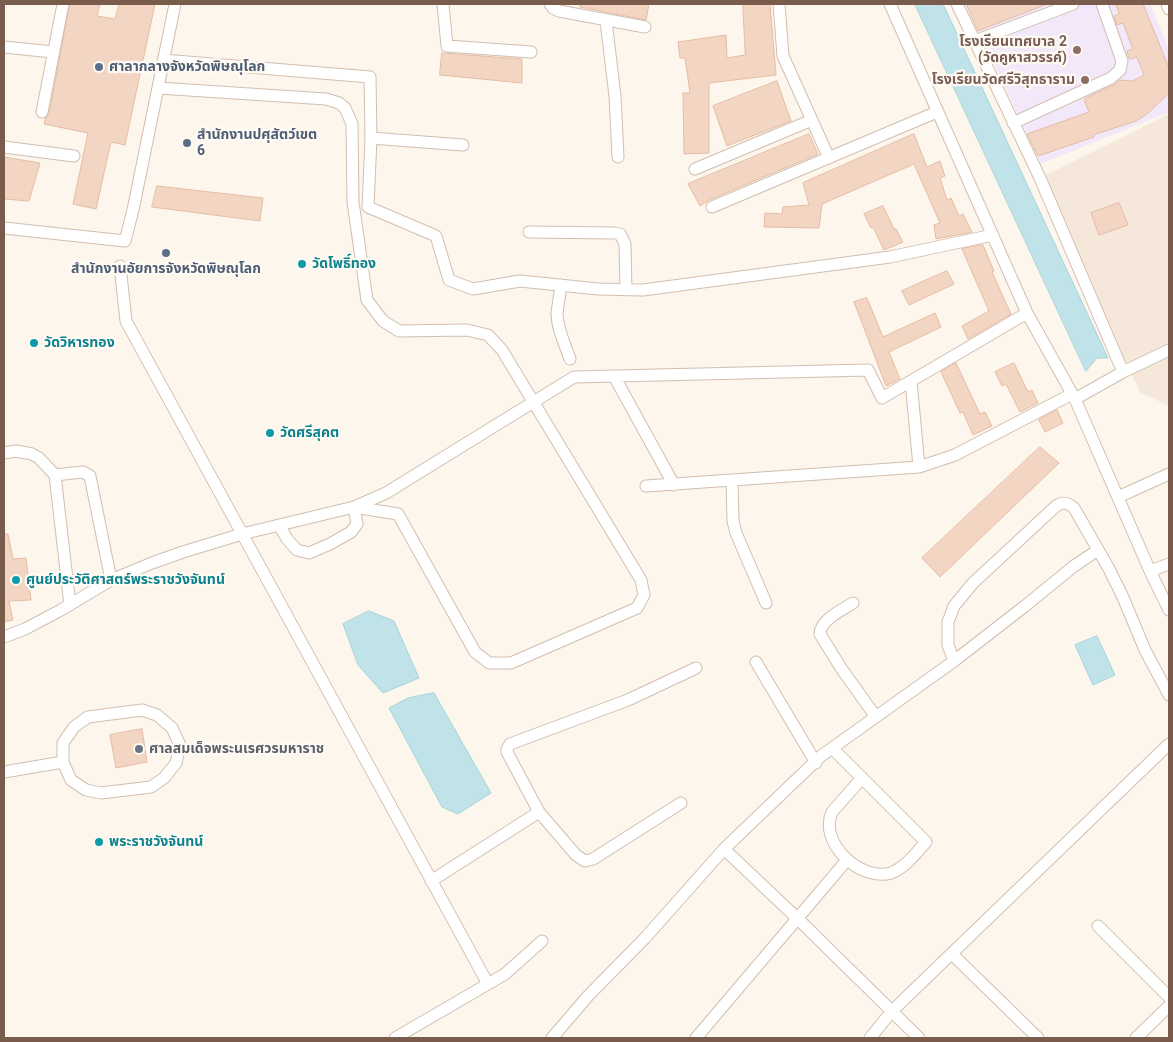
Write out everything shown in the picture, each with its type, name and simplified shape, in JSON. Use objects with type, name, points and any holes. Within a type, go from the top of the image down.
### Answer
[{"type":"street","points":[[42,112],[62,4]]},
{"type":"street","points":[[4,228],[125,241],[175,4]]},
{"type":"street","points":[[443,4],[447,46],[531,52]]},
{"type":"street","points":[[550,4],[559,11],[644,27]]},
{"type":"street","points":[[779,4],[783,56],[829,158]]},
{"type":"street","points":[[890,4],[1027,313],[1073,397],[1169,610]]},
{"type":"street","points":[[957,4],[1040,178],[1123,372]]},
{"type":"street","points":[[975,41],[1073,4]]},
{"type":"street","points":[[1014,123],[1111,78],[1120,70],[1122,61],[1102,4]]},
{"type":"street","points":[[1167,4],[1169,10]]},
{"type":"street","points":[[606,21],[616,96],[618,157]]},
{"type":"street","points":[[4,47],[53,52]]},
{"type":"street","points":[[164,60],[370,78],[368,207],[436,236],[449,280],[473,289],[520,281],[598,290],[643,290],[890,257],[993,235]]},
{"type":"street","points":[[158,88],[326,99],[339,103],[345,108],[352,124],[353,202],[366,300],[383,321],[399,331],[467,330],[488,335],[502,350],[641,580],[644,595],[637,608],[511,663],[489,663],[475,652],[398,514],[354,507]]},
{"type":"street","points":[[712,207],[937,112]]},
{"type":"street","points":[[695,169],[812,120]]},
{"type":"street","points":[[370,138],[463,145]]},
{"type":"street","points":[[4,147],[74,156]]},
{"type":"street","points":[[529,232],[615,232],[620,234],[624,244],[626,290]]},
{"type":"street","points":[[120,266],[126,320],[488,984]]},
{"type":"street","points":[[561,286],[557,313],[558,322],[570,359]]},
{"type":"street","points":[[4,637],[25,629],[111,580],[183,552],[242,534],[354,507],[386,493],[574,377],[868,370],[882,398],[1027,313]]},
{"type":"street","points":[[646,486],[919,467],[955,456],[1169,350]]},
{"type":"street","points":[[614,376],[674,485]]},
{"type":"street","points":[[911,381],[919,467]]},
{"type":"street","points":[[4,453],[16,451],[32,454],[39,458],[55,475],[70,605]]},
{"type":"street","points":[[55,475],[83,472],[90,476],[111,580]]},
{"type":"street","points":[[1118,497],[1169,474]]},
{"type":"street","points":[[732,480],[736,533],[766,603]]},
{"type":"street","points":[[954,661],[948,645],[948,622],[954,606],[973,583],[1055,507],[1061,502],[1068,503],[1074,508],[1122,595],[1145,650],[1169,694]]},
{"type":"street","points":[[279,525],[296,550],[309,553],[352,532],[356,524],[354,507]]},
{"type":"street","points":[[552,1038],[588,996],[645,938],[724,849],[816,762],[832,748],[954,661],[1074,566],[1098,550]]},
{"type":"street","points":[[1150,571],[1169,564]]},
{"type":"street","points":[[853,603],[826,622],[820,629],[820,634],[841,668],[876,717]]},
{"type":"street","points":[[756,662],[816,762]]},
{"type":"street","points":[[681,803],[585,862],[576,855],[539,812],[507,752],[510,744],[628,700],[696,668]]},
{"type":"street","points":[[142,710],[157,715],[172,728],[180,745],[176,763],[164,778],[151,787],[101,793],[86,790],[71,780],[63,762],[63,743],[74,727],[88,716],[142,710]]},
{"type":"street","points":[[870,1038],[892,1011],[1169,744]]},
{"type":"street","points":[[832,748],[862,778],[926,842],[900,868],[893,872],[874,874],[847,860],[835,844],[829,826],[829,819],[835,808],[862,778]]},
{"type":"street","points":[[4,772],[63,762]]},
{"type":"street","points":[[431,881],[539,812]]},
{"type":"street","points":[[724,849],[919,1038]]},
{"type":"street","points":[[696,1038],[847,860]]},
{"type":"street","points":[[1098,926],[1169,997]]},
{"type":"street","points":[[395,1038],[505,974],[542,941]]},
{"type":"street","points":[[952,954],[1038,1038]]},
{"type":"street","points":[[1136,1038],[1168,1009]]},
{"type":"shaded area","name":"โรงเรียนวัดศรีวิสุทธาราม","points":[[966,4],[1150,4],[1169,49],[1169,112],[1041,164]]},
{"type":"shaded area","points":[[1169,114],[1169,406],[1140,392],[1040,178]]},
{"type":"water","points":[[915,4],[943,4],[1108,358],[1097,358],[1086,371]]},
{"type":"water","points":[[369,611],[394,621],[419,678],[383,693],[358,665],[343,624]]},
{"type":"water","points":[[1097,636],[1115,675],[1093,685],[1075,645]]},
{"type":"water","points":[[434,693],[491,793],[458,814],[442,807],[389,708],[408,698]]},
{"type":"building","name":"ศาลากลางจังหวัดพิษณุโลก","points":[[70,4],[100,4],[97,16],[115,19],[119,4],[155,4],[125,145],[111,142],[96,209],[73,204],[88,133],[44,124],[49,113]]},
{"type":"building","points":[[581,4],[649,4],[646,20],[580,7]]},
{"type":"building","points":[[743,4],[770,4],[776,75],[709,83],[709,153],[684,154],[683,93],[690,93],[685,58],[680,58],[678,42],[726,35],[727,58],[745,55]]},
{"type":"building","points":[[972,4],[1047,4],[978,31],[967,6]]},
{"type":"building","points":[[1116,4],[1143,4],[1169,68],[1169,93],[1147,114],[1136,121],[1038,156],[1027,134],[1089,112],[1084,100],[1088,97],[1114,85],[1120,80],[1133,81],[1144,75],[1137,57],[1129,58],[1127,51],[1133,49],[1123,23],[1117,25],[1114,16],[1119,14]]},
{"type":"building","points":[[442,53],[522,59],[522,83],[440,75]]},
{"type":"building","points":[[777,81],[791,121],[727,146],[713,106]]},
{"type":"building","points":[[809,134],[818,154],[709,200],[700,206],[688,184]]},
{"type":"building","points":[[914,134],[927,167],[940,161],[945,176],[940,178],[947,200],[951,198],[959,216],[963,214],[972,232],[936,239],[934,225],[940,223],[914,164],[822,204],[819,228],[764,227],[765,213],[782,214],[783,207],[809,205],[803,183]]},
{"type":"building","points":[[4,157],[40,163],[29,201],[4,199]]},
{"type":"building","points":[[157,186],[263,198],[260,221],[152,207]]},
{"type":"building","points":[[1119,203],[1128,225],[1099,235],[1091,213]]},
{"type":"building","points":[[883,206],[894,229],[896,229],[903,242],[884,250],[873,227],[871,228],[864,214]]},
{"type":"building","points":[[983,245],[994,271],[992,272],[1011,314],[968,339],[962,326],[989,311],[962,249]]},
{"type":"building","points":[[947,271],[954,284],[909,305],[902,291]]},
{"type":"building","points":[[867,298],[883,337],[935,313],[941,327],[889,352],[900,379],[886,386],[854,302]]},
{"type":"building","points":[[956,363],[980,414],[985,412],[992,426],[973,435],[963,412],[960,413],[941,372]]},
{"type":"building","points":[[1014,363],[1028,392],[1032,390],[1038,403],[1020,412],[1006,384],[1002,386],[995,372]]},
{"type":"building","points":[[1057,410],[1063,423],[1045,432],[1039,420]]},
{"type":"building","points":[[1040,447],[1059,463],[940,577],[922,558]]},
{"type":"building","name":"ศูนย์ประวัติศาสตร์พระราชวังจันทน์","points":[[4,534],[8,534],[13,559],[26,558],[31,600],[9,601],[13,620],[4,622]]},
{"type":"building","points":[[142,729],[147,762],[116,768],[110,735]]},
{"type":"place","name":"โรงเรียนเทศบาล 2 (วัดคูหาสวรรค์)","points":[[1077,50]]},
{"type":"place","name":"ศาลากลางจังหวัดพิษณุโลก","points":[[99,67]]},
{"type":"place","name":"โรงเรียนวัดศรีวิสุทธาราม","points":[[1085,80]]},
{"type":"place","name":"สำนักงานปศุสัตว์เขต 6","points":[[187,143]]},
{"type":"place","name":"สำนักงานอัยการจังหวัดพิษณุโลก","points":[[166,253]]},
{"type":"place","name":"วัดโพธิ์ทอง","points":[[302,264]]},
{"type":"place","name":"วัดวิหารทอง","points":[[34,343]]},
{"type":"place","name":"วัดศรีสุคต","points":[[270,433]]},
{"type":"place","name":"ศูนย์ประวัติศาสตร์พระราชวังจันทน์","points":[[16,580]]},
{"type":"place","name":"ศาลสมเด็จพระนเรศวรมหาราช","points":[[139,749]]},
{"type":"place","name":"พระราชวังจันทน์","points":[[99,842]]}]
